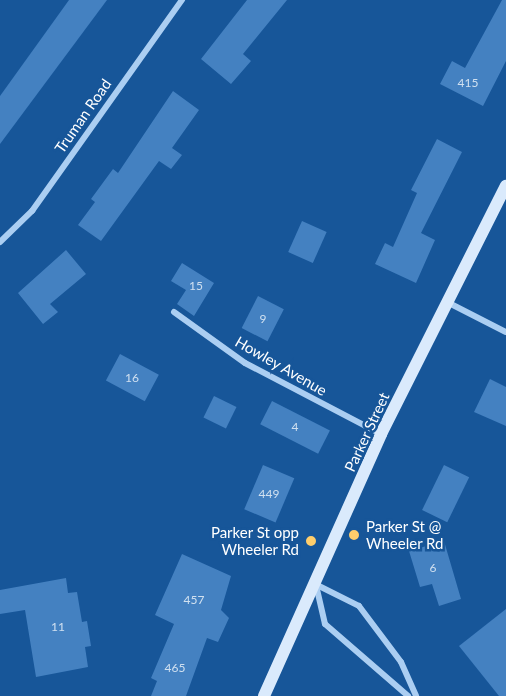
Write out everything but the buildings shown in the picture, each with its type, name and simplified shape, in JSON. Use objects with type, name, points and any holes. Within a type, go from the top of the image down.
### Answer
[{"type":"main road","name":"Parker Street","points":[[264,696],[381,434],[506,186]]},
{"type":"street","name":"Truman Road","points":[[0,242],[32,211],[182,0]]},
{"type":"street","points":[[447,301],[506,332]]},
{"type":"street","name":"Howley Avenue","points":[[174,312],[245,363],[381,434]]},
{"type":"street","points":[[315,584],[325,624],[408,696]]},
{"type":"street","points":[[315,584],[359,606],[401,662],[416,696]]},
{"type":"place","name":"Parker St @ Wheeler Rd","points":[[354,535]]},
{"type":"place","name":"Parker St opp Wheeler Rd","points":[[311,541]]}]
